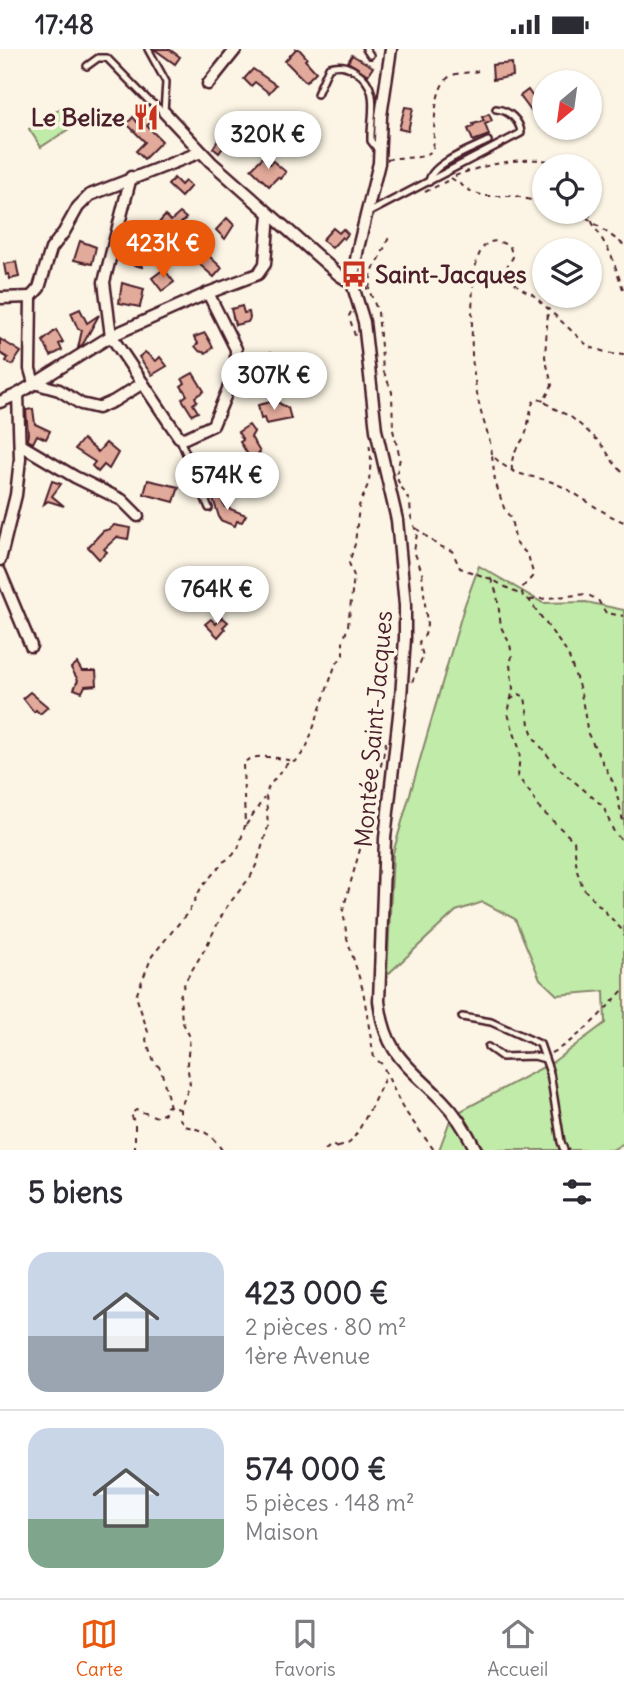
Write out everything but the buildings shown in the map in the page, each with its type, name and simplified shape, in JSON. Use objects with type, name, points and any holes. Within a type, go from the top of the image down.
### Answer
[{"type":"street","points":[[208,84],[236,49]]},
{"type":"street","points":[[164,112],[201,152],[269,214],[339,275],[352,283],[358,248],[380,163],[381,116],[391,49]]},
{"type":"street","points":[[34,383],[30,369],[31,297],[39,288],[51,249],[65,232],[78,207],[90,195],[201,152]]},
{"type":"street","points":[[131,177],[104,282],[111,336],[179,437],[185,438],[213,425],[236,370],[236,349],[208,293]]},
{"type":"street","points":[[0,402],[18,394],[111,336],[258,274],[265,264],[269,214]]},
{"type":"street","name":"Montée Saint-Jacques","points":[[352,283],[364,322],[376,429],[397,520],[405,638],[385,838],[378,988],[380,1014],[383,1028],[395,1052],[414,1075],[452,1111],[476,1150]]},
{"type":"street","points":[[0,298],[31,297]]},
{"type":"street","points":[[34,383],[59,390],[81,404],[98,408],[143,383]]},
{"type":"street","points":[[0,560],[16,495],[21,445],[18,394]]},
{"type":"street","points":[[21,445],[75,477],[122,500],[138,516]]},
{"type":"street","points":[[0,572],[31,646]]},
{"type":"lane","points":[[148,49],[166,82],[164,112]]},
{"type":"lane","points":[[87,66],[98,58],[107,58],[149,101],[164,112]]},
{"type":"lane","points":[[317,94],[329,67],[338,64],[367,79],[373,97],[371,141],[381,151]]},
{"type":"lane","points":[[368,213],[521,133],[520,126],[510,114],[504,109],[496,109]]},
{"type":"lane","points":[[429,182],[429,176],[436,168],[488,141]]},
{"type":"lane","points":[[179,437],[209,507]]},
{"type":"lane","points":[[462,1017],[481,1019],[540,1044],[550,1073],[564,1150]]},
{"type":"lane","points":[[488,1047],[502,1057],[534,1056],[545,1059]]},
{"type":"path","points":[[380,163],[394,158],[421,158],[429,154],[433,150],[436,101],[445,81],[451,75],[478,71]]},
{"type":"path","points":[[425,193],[477,168],[532,161]]},
{"type":"path","points":[[451,179],[472,192],[485,196],[516,196],[532,200]]},
{"type":"path","points":[[593,224],[611,254],[624,292]]},
{"type":"path","points":[[596,224],[624,245]]},
{"type":"path","points":[[369,290],[372,271],[389,237]]},
{"type":"path","points":[[523,596],[521,589],[533,573],[528,555],[516,543],[511,519],[504,508],[495,481],[490,437],[482,417],[472,348],[472,286],[478,254],[488,243],[503,242],[510,247],[513,257],[507,267],[514,282],[522,290],[531,292],[589,347],[624,355]]},
{"type":"path","points":[[352,283],[365,286],[369,290],[378,312],[383,370],[392,392],[393,430],[400,458],[397,466],[398,481],[410,502],[417,534],[414,551],[422,572],[427,625],[425,635],[419,642],[423,656],[417,674],[401,697]]},
{"type":"path","points":[[358,303],[349,316],[358,344]]},
{"type":"path","points":[[544,401],[552,385],[545,358],[546,319],[549,309]]},
{"type":"path","points":[[512,472],[515,449],[527,430],[533,402],[538,399],[554,410],[573,417],[598,440],[616,468],[624,472]]},
{"type":"path","points":[[245,825],[286,764],[296,761],[310,742],[335,666],[345,652],[343,642],[348,626],[354,576],[349,563],[355,544],[359,506],[369,482],[369,434]]},
{"type":"path","points":[[492,455],[512,472],[556,484],[624,522]]},
{"type":"path","points":[[414,527],[437,545],[452,551],[460,568],[491,579],[529,600],[568,654],[581,693],[588,734],[615,786],[624,825]]},
{"type":"path","points":[[491,579],[497,594],[501,627],[510,644],[512,656],[508,714],[520,751],[518,777],[537,806],[574,842],[577,871],[583,888],[624,932]]},
{"type":"path","points":[[529,600],[586,594],[598,600],[606,613],[624,616]]},
{"type":"path","points":[[510,701],[519,694],[525,697],[534,738],[556,766],[603,806],[613,829],[624,844]]},
{"type":"path","points":[[386,742],[373,803],[343,910],[347,938],[363,990],[374,1058],[382,1064],[402,1107],[434,1150]]},
{"type":"path","points":[[170,1107],[161,1069],[154,1062],[146,1040],[148,1032],[136,996],[152,956],[189,911],[201,888],[222,862],[238,849],[245,825],[245,761],[251,757],[296,761]]},
{"type":"path","points":[[222,1150],[214,1136],[185,1126],[180,1119],[180,1109],[190,1085],[187,1063],[190,1037],[182,1021],[180,996],[186,979],[225,909],[251,876],[257,863],[268,827],[265,796]]},
{"type":"path","points":[[545,1059],[583,1031],[624,989]]},
{"type":"path","points":[[325,1150],[332,1145],[339,1149],[352,1141],[364,1116],[372,1108],[387,1074]]},
{"type":"path","points":[[135,1150],[135,1124],[131,1114],[136,1110],[157,1117],[165,1113],[167,1106],[180,1109]]},
{"type":"green space","points":[[63,107],[75,125],[41,147],[29,129]]},
{"type":"green space","points":[[479,566],[543,603],[586,602],[624,610],[624,1143],[612,1150],[484,1150],[468,1124],[457,1113],[553,1062],[605,1023],[604,991],[557,995],[540,979],[515,919],[483,902],[456,911],[387,975],[393,853],[464,607]]},
{"type":"green space","points":[[452,1115],[470,1150],[439,1150]]},
{"type":"place","name":"Le Belize","points":[[146,117]]},
{"type":"place","name":"Saint-Jacques","points":[[354,274]]}]
